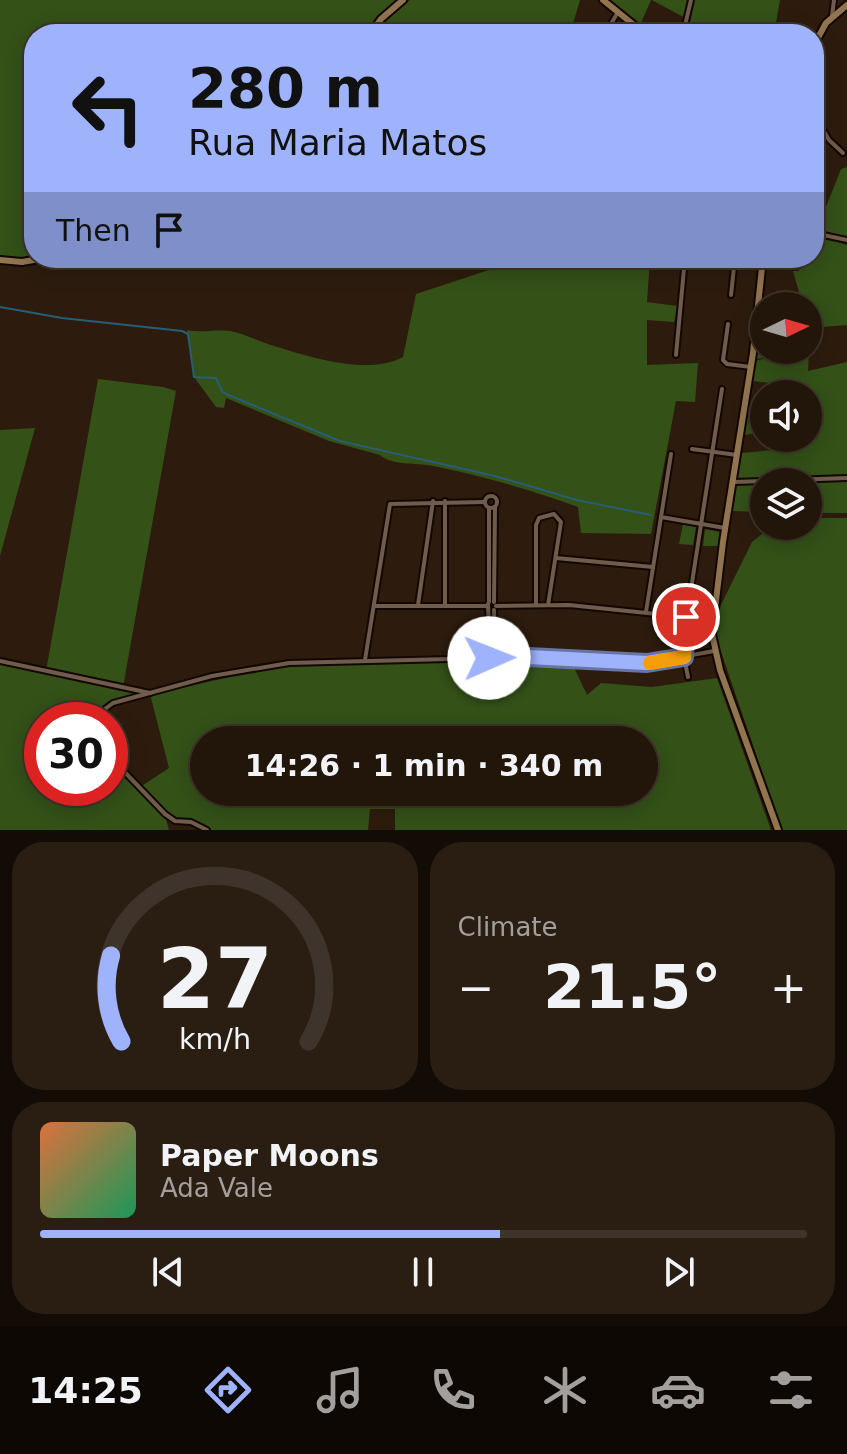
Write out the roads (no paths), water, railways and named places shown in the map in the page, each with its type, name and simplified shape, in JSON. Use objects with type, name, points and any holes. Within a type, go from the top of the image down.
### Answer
[{"type":"street","points":[[377,24],[403,0]]},
{"type":"street","points":[[603,0],[633,24]]},
{"type":"street","points":[[685,24],[691,0]]},
{"type":"street","points":[[832,16],[834,0]]},
{"type":"street","points":[[824,29],[832,16],[847,5]]},
{"type":"street","points":[[611,24],[618,12]]},
{"type":"street","points":[[824,131],[843,153]]},
{"type":"street","points":[[824,235],[847,240]]},
{"type":"street","points":[[0,260],[24,262]]},
{"type":"street","points":[[676,355],[684,268]]},
{"type":"street","points":[[731,295],[734,268]]},
{"type":"street","points":[[762,268],[751,367],[712,626],[714,651],[778,830]]},
{"type":"street","points":[[728,324],[723,360],[727,364],[751,367]]},
{"type":"street","points":[[688,677],[684,657],[686,617],[722,389]]},
{"type":"street","points":[[692,449],[737,455]]},
{"type":"street","points":[[646,612],[671,454]]},
{"type":"street","points":[[733,482],[847,478]]},
{"type":"street","points":[[484,502],[493,496],[497,501],[492,507],[493,658]]},
{"type":"street","points":[[418,605],[433,501]]},
{"type":"street","points":[[445,501],[445,605]]},
{"type":"street","points":[[365,660],[390,504],[484,502],[492,507]]},
{"type":"street","points":[[536,605],[536,525],[539,518],[548,513],[554,514],[561,522],[548,605]]},
{"type":"street","points":[[661,517],[725,528]]},
{"type":"street","points":[[556,557],[653,567]]},
{"type":"street","points":[[374,606],[548,605],[686,617]]},
{"type":"street","points":[[120,702],[231,672],[289,663],[493,658],[647,663],[714,651]]},
{"type":"street","points":[[0,661],[153,694]]},
{"type":"street","points":[[128,775],[175,821],[191,822],[207,830]]},
{"type":"waterway","points":[[0,307],[62,318],[182,331],[188,334],[194,377],[216,378],[226,394],[340,441],[495,476],[577,500],[651,515]]}]
